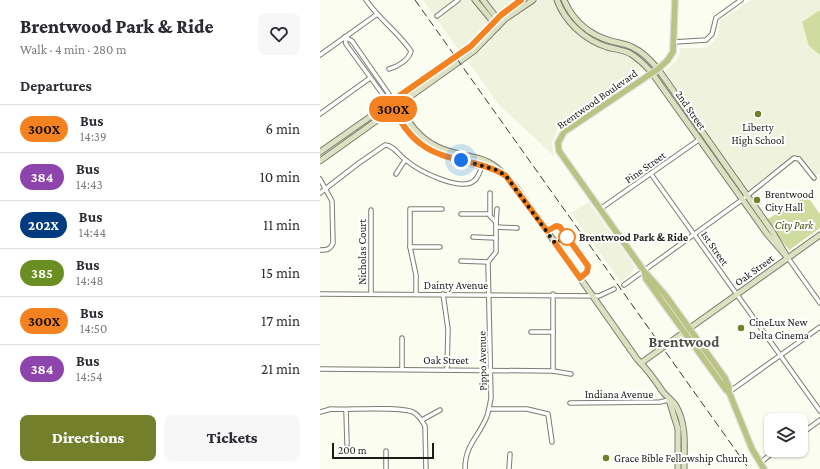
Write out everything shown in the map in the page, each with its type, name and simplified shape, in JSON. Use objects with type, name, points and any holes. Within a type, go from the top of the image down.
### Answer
[{"type":"main road","name":"Brentwood Boulevard","points":[[675,0],[674,42],[670,58],[658,69],[564,132],[559,139],[558,147],[560,156],[644,271],[650,276],[666,296],[726,390],[729,392],[752,449],[764,469]]},
{"type":"street","points":[[366,0],[376,14],[401,36],[411,51],[409,56],[395,67],[389,68]]},
{"type":"street","points":[[437,16],[458,0]]},
{"type":"street","points":[[475,0],[497,23]]},
{"type":"street","points":[[483,0],[497,23]]},
{"type":"street","points":[[320,152],[471,46],[521,0]]},
{"type":"street","points":[[320,161],[474,51],[497,23],[533,0]]},
{"type":"street","name":"2nd Street","points":[[557,0],[568,19],[583,35],[598,44],[630,53],[652,73],[712,156],[772,231],[788,258],[820,303]]},
{"type":"street","name":"2nd Street","points":[[564,0],[572,15],[587,30],[601,38],[631,46],[641,52],[658,69],[723,161],[745,198]]},
{"type":"street","points":[[674,42],[706,40],[712,34],[716,18],[741,0]]},
{"type":"street","points":[[320,55],[376,14]]},
{"type":"street","points":[[345,37],[346,44],[370,78],[391,102],[398,106],[420,134],[432,144],[449,151],[490,163],[506,176],[516,187],[591,295],[669,400],[675,404],[684,429],[684,469]]},
{"type":"street","points":[[345,37],[352,41],[391,102],[393,109],[421,145],[441,155],[497,170]]},
{"type":"street","points":[[320,114],[370,78]]},
{"type":"street","name":"Pine Street","points":[[600,209],[700,139]]},
{"type":"street","points":[[320,193],[384,146],[391,146],[418,170],[435,177],[462,184],[476,180],[482,166]]},
{"type":"street","points":[[712,156],[720,162],[723,161]]},
{"type":"street","points":[[624,285],[745,198],[794,158],[799,159],[814,178]]},
{"type":"street","points":[[396,174],[405,160]]},
{"type":"street","name":"1st Street","points":[[651,174],[820,412]]},
{"type":"street","points":[[320,179],[332,202],[333,243],[327,250],[320,250]]},
{"type":"street","points":[[490,193],[490,214],[496,222]]},
{"type":"street","points":[[416,294],[416,275],[410,247],[410,209],[442,209]]},
{"type":"street","points":[[461,261],[488,262],[496,252],[496,222],[498,209]]},
{"type":"street","name":"Nicholas Court","points":[[371,210],[371,294]]},
{"type":"street","points":[[461,214],[490,214]]},
{"type":"street","points":[[496,227],[517,228]]},
{"type":"street","name":"Oak Street","points":[[641,363],[820,235]]},
{"type":"street","points":[[473,238],[496,238]]},
{"type":"street","points":[[410,247],[440,247]]},
{"type":"street","name":"Pippo Avenue","points":[[465,469],[466,452],[486,418],[491,398],[490,294],[488,262]]},
{"type":"street","name":"Dainty Avenue","points":[[320,294],[553,294],[598,296],[614,289]]},
{"type":"street","points":[[443,294],[448,329],[448,370]]},
{"type":"street","points":[[553,294],[553,371]]},
{"type":"street","points":[[729,392],[820,327]]},
{"type":"street","points":[[531,332],[553,332]]},
{"type":"street","points":[[402,338],[402,369]]},
{"type":"street","name":"Oak Street","points":[[320,370],[402,369],[553,371],[571,374]]},
{"type":"street","points":[[669,400],[678,429],[678,469]]},
{"type":"street","name":"Indiana Avenue","points":[[570,403],[660,402],[669,400]]},
{"type":"street","points":[[489,409],[527,409],[548,414],[552,442]]},
{"type":"street","points":[[320,412],[331,410],[402,410],[414,413],[422,420],[426,434],[426,469]]},
{"type":"street","points":[[346,410],[347,444]]},
{"type":"street","points":[[422,420],[440,410]]},
{"type":"street","points":[[808,429],[820,420]]},
{"type":"street","points":[[386,451],[386,469]]},
{"type":"street","points":[[509,469],[510,454]]},
{"type":"street","points":[[760,463],[767,457]]},
{"type":"shaded area","points":[[423,0],[513,0],[500,10],[474,39],[459,50]]},
{"type":"shaded area","points":[[540,0],[553,0],[562,17],[580,36],[631,58],[641,66],[641,70],[558,129],[552,142],[554,156],[499,105],[468,61],[484,48],[504,25]]},
{"type":"shaded area","name":"Liberty High School","points":[[751,0],[820,0],[820,172],[811,179],[794,157],[748,190],[665,71],[677,60],[681,48],[707,48],[717,38],[720,21]]},
{"type":"shaded area","points":[[589,202],[635,267],[633,271],[621,282],[571,213]]},
{"type":"green space","points":[[820,10],[820,55],[809,46],[802,22]]},
{"type":"green space","name":"City Park","points":[[807,196],[820,214],[820,228],[789,250],[766,220]]},
{"type":"railway","points":[[415,0],[749,469]]},
{"type":"bus line","name":"300X","points":[[521,0],[501,15],[471,46],[389,103],[414,138],[421,145],[447,157],[497,170],[506,176],[516,187],[547,231],[556,226],[560,227],[588,266],[588,270],[584,276],[580,278],[555,243]]},
{"type":"place","name":"Liberty High School","points":[[758,114]]},
{"type":"place","name":"Brentwood City Hall","points":[[757,200]]},
{"type":"place","name":"Brentwood Park & Ride","points":[[567,237]]},
{"type":"place","name":"CineLux New Delta Cinema","points":[[741,328]]},
{"type":"place","name":"Grace Bible Fellowship Church","points":[[606,458]]},
{"type":"district","name":"Brentwood","points":[[684,342]]},
{"type":"route","points":[[461,160],[497,170],[506,176],[516,187],[555,243],[567,237]]}]
